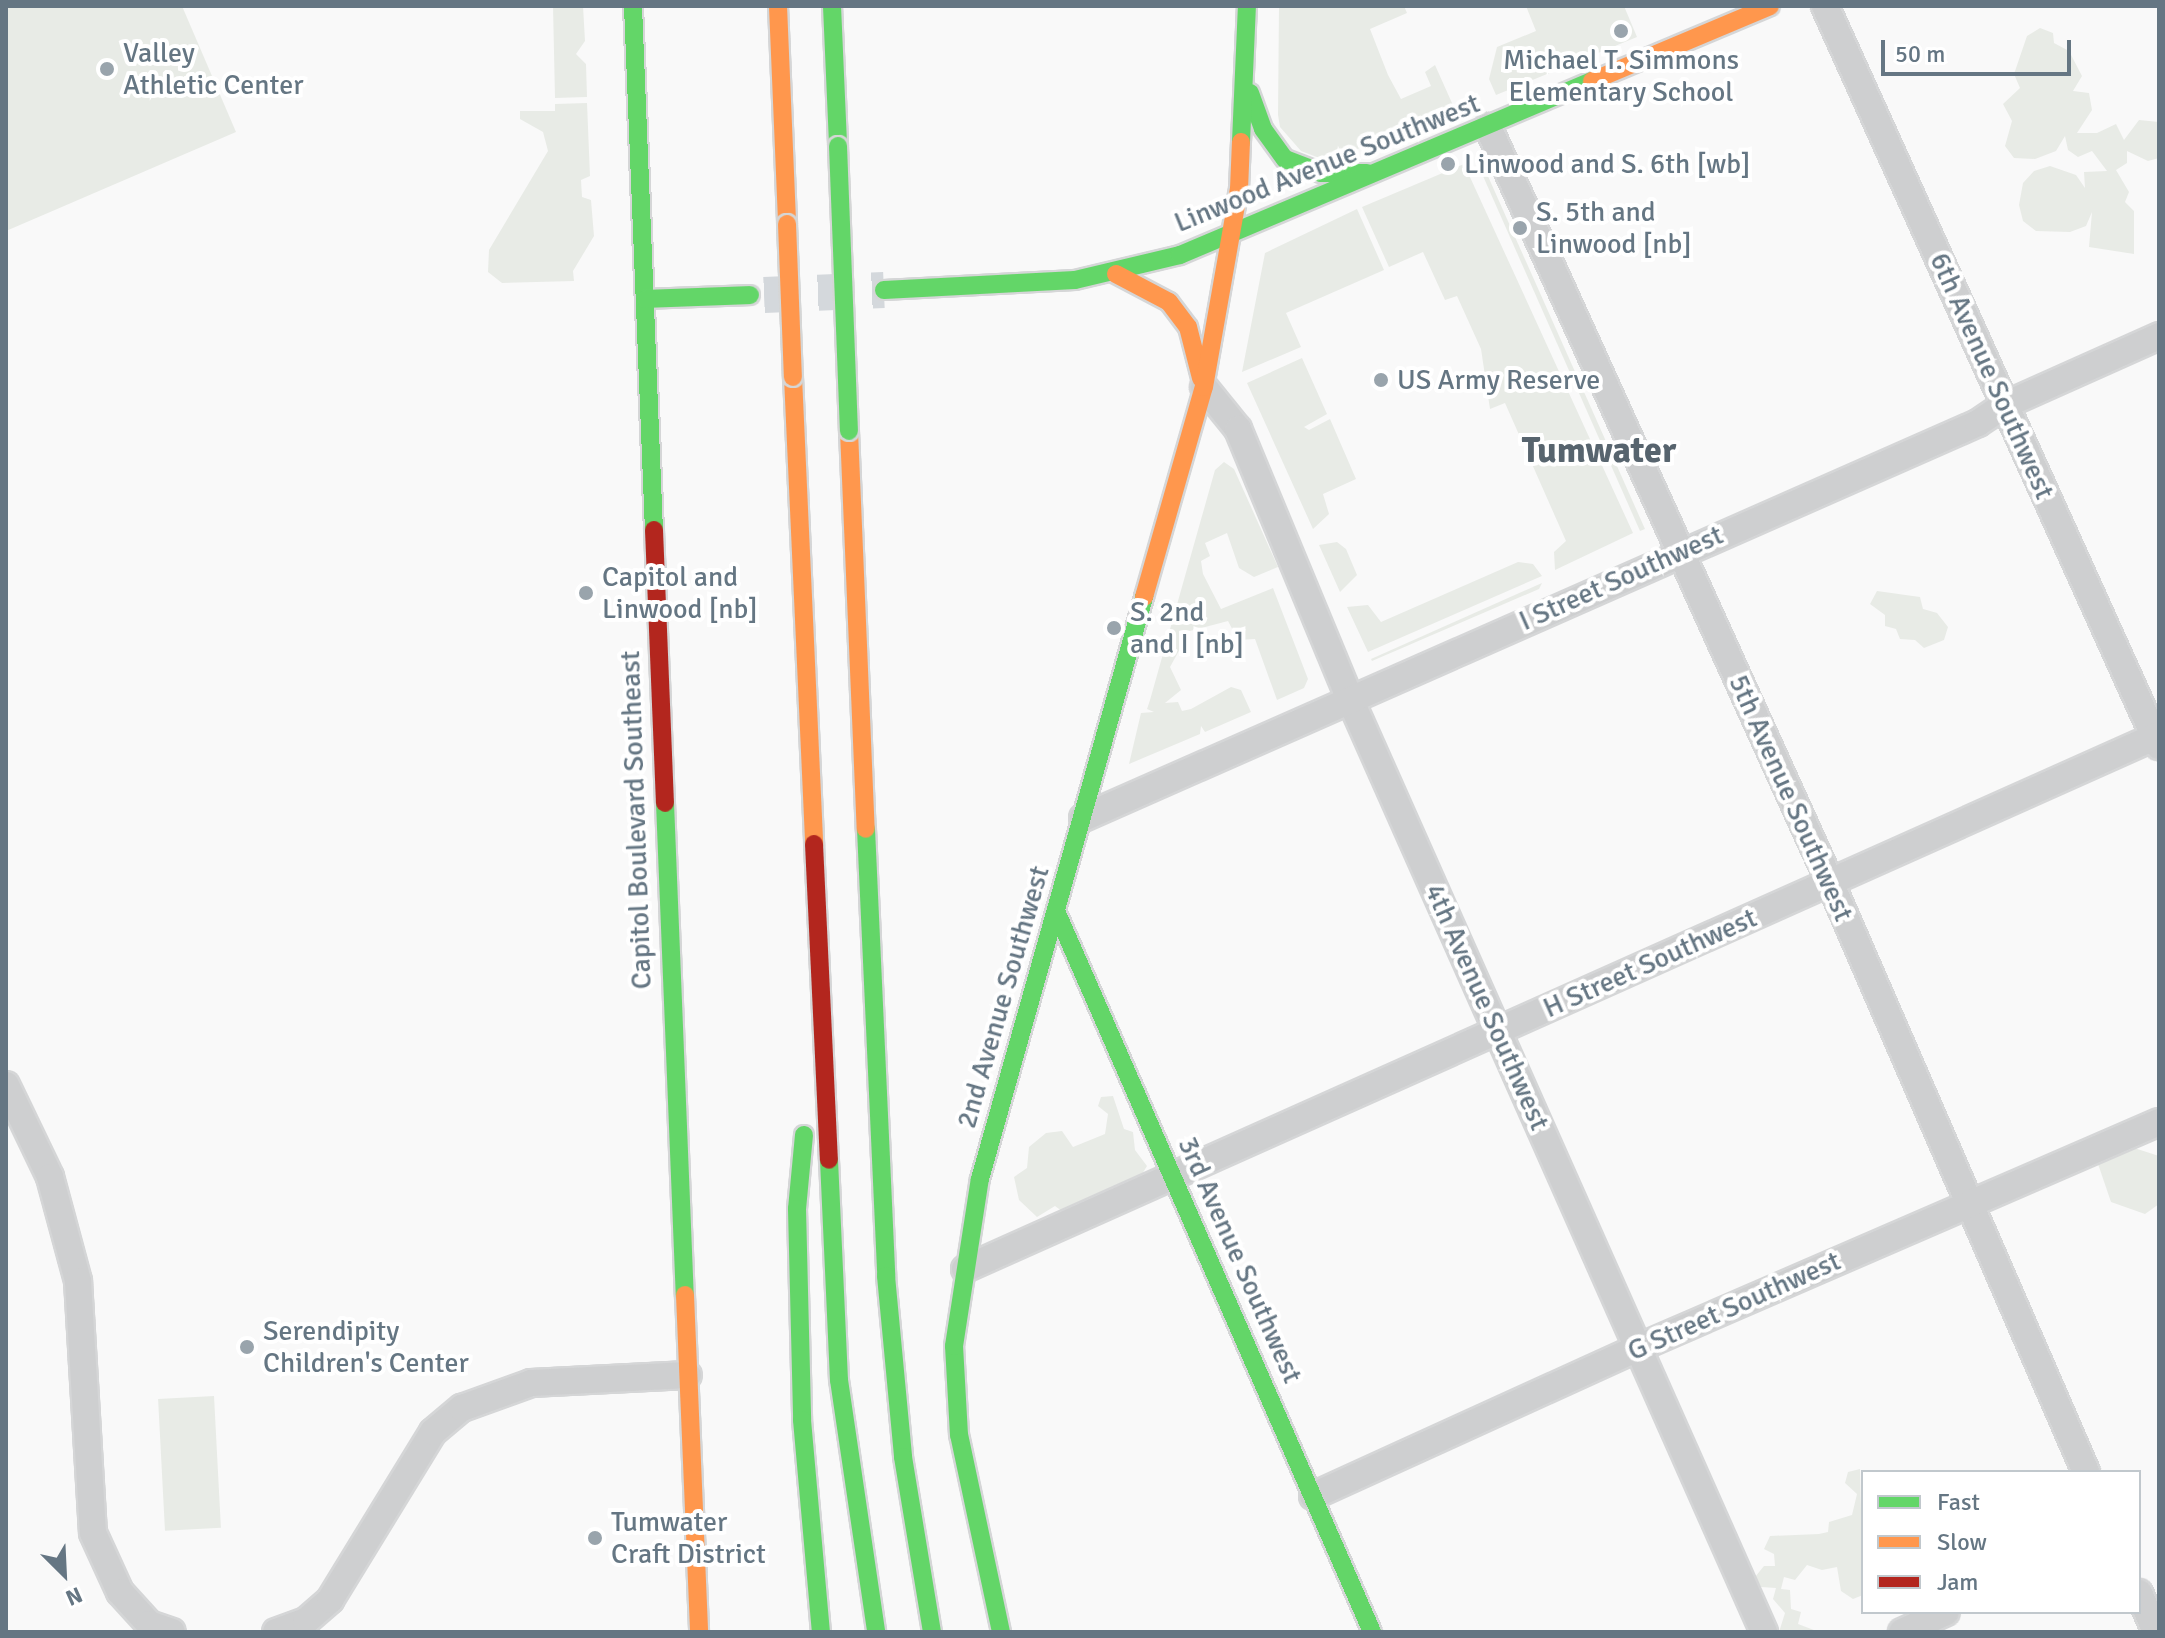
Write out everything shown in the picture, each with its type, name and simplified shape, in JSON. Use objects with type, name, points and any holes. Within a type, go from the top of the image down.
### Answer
[{"type":"main road","name":"Capitol Boulevard Southeast","points":[[633,6],[699,1632]]},
{"type":"main road","points":[[778,6],[817,981],[839,1380],[876,1632]]},
{"type":"main road","points":[[832,6],[886,1276],[903,1457],[932,1632]]},
{"type":"main road","points":[[1232,236],[1247,86],[1247,6]]},
{"type":"main road","name":"Linwood Avenue Southwest","points":[[884,290],[1116,274],[1232,236],[1770,6]]},
{"type":"main road","points":[[1247,86],[1263,129],[1285,159],[1321,173],[1376,173]]},
{"type":"main road","name":"2nd Avenue Southwest","points":[[1001,1632],[959,1435],[954,1346],[965,1269],[980,1179],[1204,387],[1232,236]]},
{"type":"main road","points":[[1116,274],[1169,302],[1180,316],[1188,327],[1204,387]]},
{"type":"main road","points":[[646,299],[750,295]]},
{"type":"main road","name":"3rd Avenue Southwest","points":[[1056,911],[1372,1632]]},
{"type":"main road","points":[[817,981],[797,1209],[802,1420],[821,1632]]},
{"type":"street","name":"6th Avenue Southwest","points":[[1825,6],[2158,739]]},
{"type":"street","name":"5th Avenue Southwest","points":[[1488,127],[1830,882],[2085,1470]]},
{"type":"street","name":"I Street Southwest","points":[[1083,818],[1679,552],[1978,423],[2005,405],[2159,336]]},
{"type":"street","name":"4th Avenue Southwest","points":[[1204,387],[1238,429],[1350,699],[1764,1632]]},
{"type":"street","name":"H Street Southwest","points":[[965,1269],[1830,882],[2158,739]]},
{"type":"street","points":[[6,1085],[50,1177],[78,1281],[93,1533],[120,1592],[160,1628]]},
{"type":"street","name":"G Street Southwest","points":[[1313,1496],[1638,1348],[2159,1122]]},
{"type":"street","points":[[276,1632],[306,1621],[330,1600],[433,1432],[462,1408],[531,1383],[688,1375]]},
{"type":"street","points":[[2141,1598],[2156,1632]]},
{"type":"street","points":[[1902,1632],[1942,1614]]},
{"type":"shaded area","name":"Valley Athletic Center","points":[[6,6],[182,6],[236,132],[6,231]]},
{"type":"shaded area","points":[[553,6],[583,6],[585,41],[576,54],[586,64],[587,97],[555,98]]},
{"type":"shaded area","points":[[1279,6],[1404,6],[1407,13],[1370,29],[1388,75],[1401,99],[1431,86],[1425,72],[1435,65],[1456,112],[1339,156],[1322,159],[1301,151],[1280,127],[1278,115]]},
{"type":"shaded area","points":[[1526,6],[1624,6],[1637,37],[1496,95],[1489,79],[1497,47],[1536,31]]},
{"type":"shaded area","points":[[2040,28],[2053,33],[2054,43],[2069,51],[2082,76],[2073,91],[2089,93],[2092,110],[2077,133],[2097,133],[2116,124],[2124,140],[2139,120],[2159,122],[2159,158],[2148,161],[2127,151],[2127,163],[2116,170],[2129,192],[2125,202],[2134,211],[2134,254],[2089,247],[2092,212],[2086,226],[2070,232],[2036,231],[2023,221],[2019,205],[2023,183],[2034,171],[2050,166],[2076,175],[2085,188],[2084,172],[2107,171],[2092,151],[2078,157],[2068,150],[2065,136],[2056,151],[2035,159],[2014,158],[2005,146],[2012,121],[2003,104],[2020,88],[2014,74],[2027,36]]},
{"type":"shaded area","points":[[587,103],[590,176],[581,180],[582,197],[591,200],[594,236],[573,271],[574,281],[502,283],[488,272],[489,250],[548,151],[543,132],[520,119],[520,111],[555,111],[555,104]]},
{"type":"shaded area","points":[[1464,164],[1633,533],[1555,570],[1554,552],[1566,541],[1505,403],[1490,409],[1481,349],[1457,296],[1445,300],[1423,252],[1389,267],[1362,207]]},
{"type":"shaded area","points":[[1483,165],[1645,529],[1640,531],[1479,167]]},
{"type":"shaded area","points":[[1357,209],[1384,270],[1286,313],[1301,347],[1242,372],[1265,253]]},
{"type":"shaded area","points":[[1302,358],[1327,414],[1304,427],[1309,430],[1330,419],[1356,479],[1323,494],[1329,514],[1313,529],[1247,383]]},
{"type":"shaded area","points":[[1224,462],[1234,469],[1278,567],[1254,577],[1239,568],[1227,533],[1205,543],[1210,556],[1201,561],[1203,574],[1221,609],[1273,588],[1308,679],[1304,688],[1277,700],[1255,639],[1238,640],[1228,621],[1190,631],[1170,667],[1181,690],[1165,703],[1178,702],[1182,711],[1191,709],[1231,687],[1241,690],[1251,712],[1205,732],[1201,726],[1200,734],[1129,764],[1141,713],[1154,712],[1147,709],[1215,470]]},
{"type":"shaded area","points":[[1337,542],[1346,549],[1357,575],[1340,592],[1319,545]]},
{"type":"shaded area","points":[[1518,562],[1533,564],[1542,576],[1368,652],[1347,607],[1368,605],[1381,622]]},
{"type":"shaded area","points":[[1542,583],[1539,589],[1371,659]]},
{"type":"shaded area","points":[[1877,591],[1920,597],[1923,609],[1937,613],[1948,627],[1944,640],[1924,648],[1915,640],[1900,639],[1896,629],[1885,626],[1885,615],[1870,604]]},
{"type":"shaded area","points":[[1113,1096],[1124,1129],[1133,1132],[1135,1150],[1147,1166],[1139,1179],[1070,1217],[1055,1206],[1037,1217],[1019,1200],[1014,1177],[1027,1168],[1029,1147],[1046,1133],[1062,1131],[1073,1147],[1105,1134],[1108,1114],[1098,1106],[1101,1097]]},
{"type":"shaded area","points":[[2128,1146],[2159,1156],[2159,1204],[2145,1214],[2111,1202],[2097,1161]]},
{"type":"shaded area","points":[[214,1396],[221,1528],[165,1531],[158,1399]]},
{"type":"shaded area","points":[[1860,1469],[1861,1596],[1853,1599],[1841,1591],[1837,1567],[1822,1570],[1807,1565],[1795,1580],[1784,1577],[1781,1589],[1790,1590],[1791,1609],[1801,1612],[1798,1624],[1819,1632],[1779,1632],[1785,1613],[1773,1599],[1776,1588],[1761,1587],[1755,1577],[1764,1566],[1775,1566],[1774,1554],[1764,1549],[1770,1536],[1828,1532],[1829,1522],[1852,1515],[1857,1494],[1845,1483],[1848,1472]]},
{"type":"tunnel","points":[[764,295],[884,290]]},
{"type":"traffic: fast","points":[[633,6],[654,530]]},
{"type":"traffic: fast","points":[[832,6],[838,146]]},
{"type":"traffic: fast","points":[[1241,142],[1247,6]]},
{"type":"traffic: fast","points":[[884,290],[1075,280],[1180,255],[1592,81]]},
{"type":"traffic: fast","points":[[1250,93],[1263,129],[1285,159],[1321,173],[1367,173]]},
{"type":"traffic: fast","points":[[838,146],[849,431]]},
{"type":"traffic: fast","points":[[646,299],[750,295]]},
{"type":"traffic: fast","points":[[1001,1632],[959,1435],[954,1346],[980,1179],[1144,597]]},
{"type":"traffic: fast","points":[[665,803],[685,1295]]},
{"type":"traffic: fast","points":[[866,829],[886,1276],[903,1457],[932,1632]]},
{"type":"traffic: fast","points":[[1056,911],[1372,1632]]},
{"type":"traffic: fast","points":[[804,1135],[797,1209],[802,1420],[821,1632]]},
{"type":"traffic: fast","points":[[829,1160],[839,1380],[876,1632]]},
{"type":"traffic: slow","points":[[778,6],[787,224]]},
{"type":"traffic: slow","points":[[1592,81],[1770,6]]},
{"type":"traffic: slow","points":[[1144,597],[1204,387],[1239,189],[1241,142]]},
{"type":"traffic: slow","points":[[787,224],[793,377]]},
{"type":"traffic: slow","points":[[1116,274],[1169,302],[1188,327],[1201,378]]},
{"type":"traffic: slow","points":[[793,377],[814,844]]},
{"type":"traffic: slow","points":[[849,431],[866,829]]},
{"type":"traffic: slow","points":[[685,1295],[699,1632]]},
{"type":"traffic: jam","points":[[654,530],[665,803]]},
{"type":"traffic: jam","points":[[814,844],[829,1160]]},
{"type":"place","name":"Michael T. Simmons Elementary School","points":[[1621,31]]},
{"type":"place","name":"Valley Athletic Center","points":[[107,69]]},
{"type":"place","name":"Linwood and S. 6th [wb]","points":[[1448,164]]},
{"type":"place","name":"S. 5th and Linwood [nb]","points":[[1520,228]]},
{"type":"place","name":"US Army Reserve","points":[[1381,380]]},
{"type":"place","name":"Capitol and Linwood [nb]","points":[[586,593]]},
{"type":"place","name":"S. 2nd and I [nb]","points":[[1114,628]]},
{"type":"place","name":"Serendipity Children's Center","points":[[247,1347]]},
{"type":"place","name":"Tumwater Craft District","points":[[595,1538]]},
{"type":"district","name":"Tumwater","points":[[1599,451]]}]
